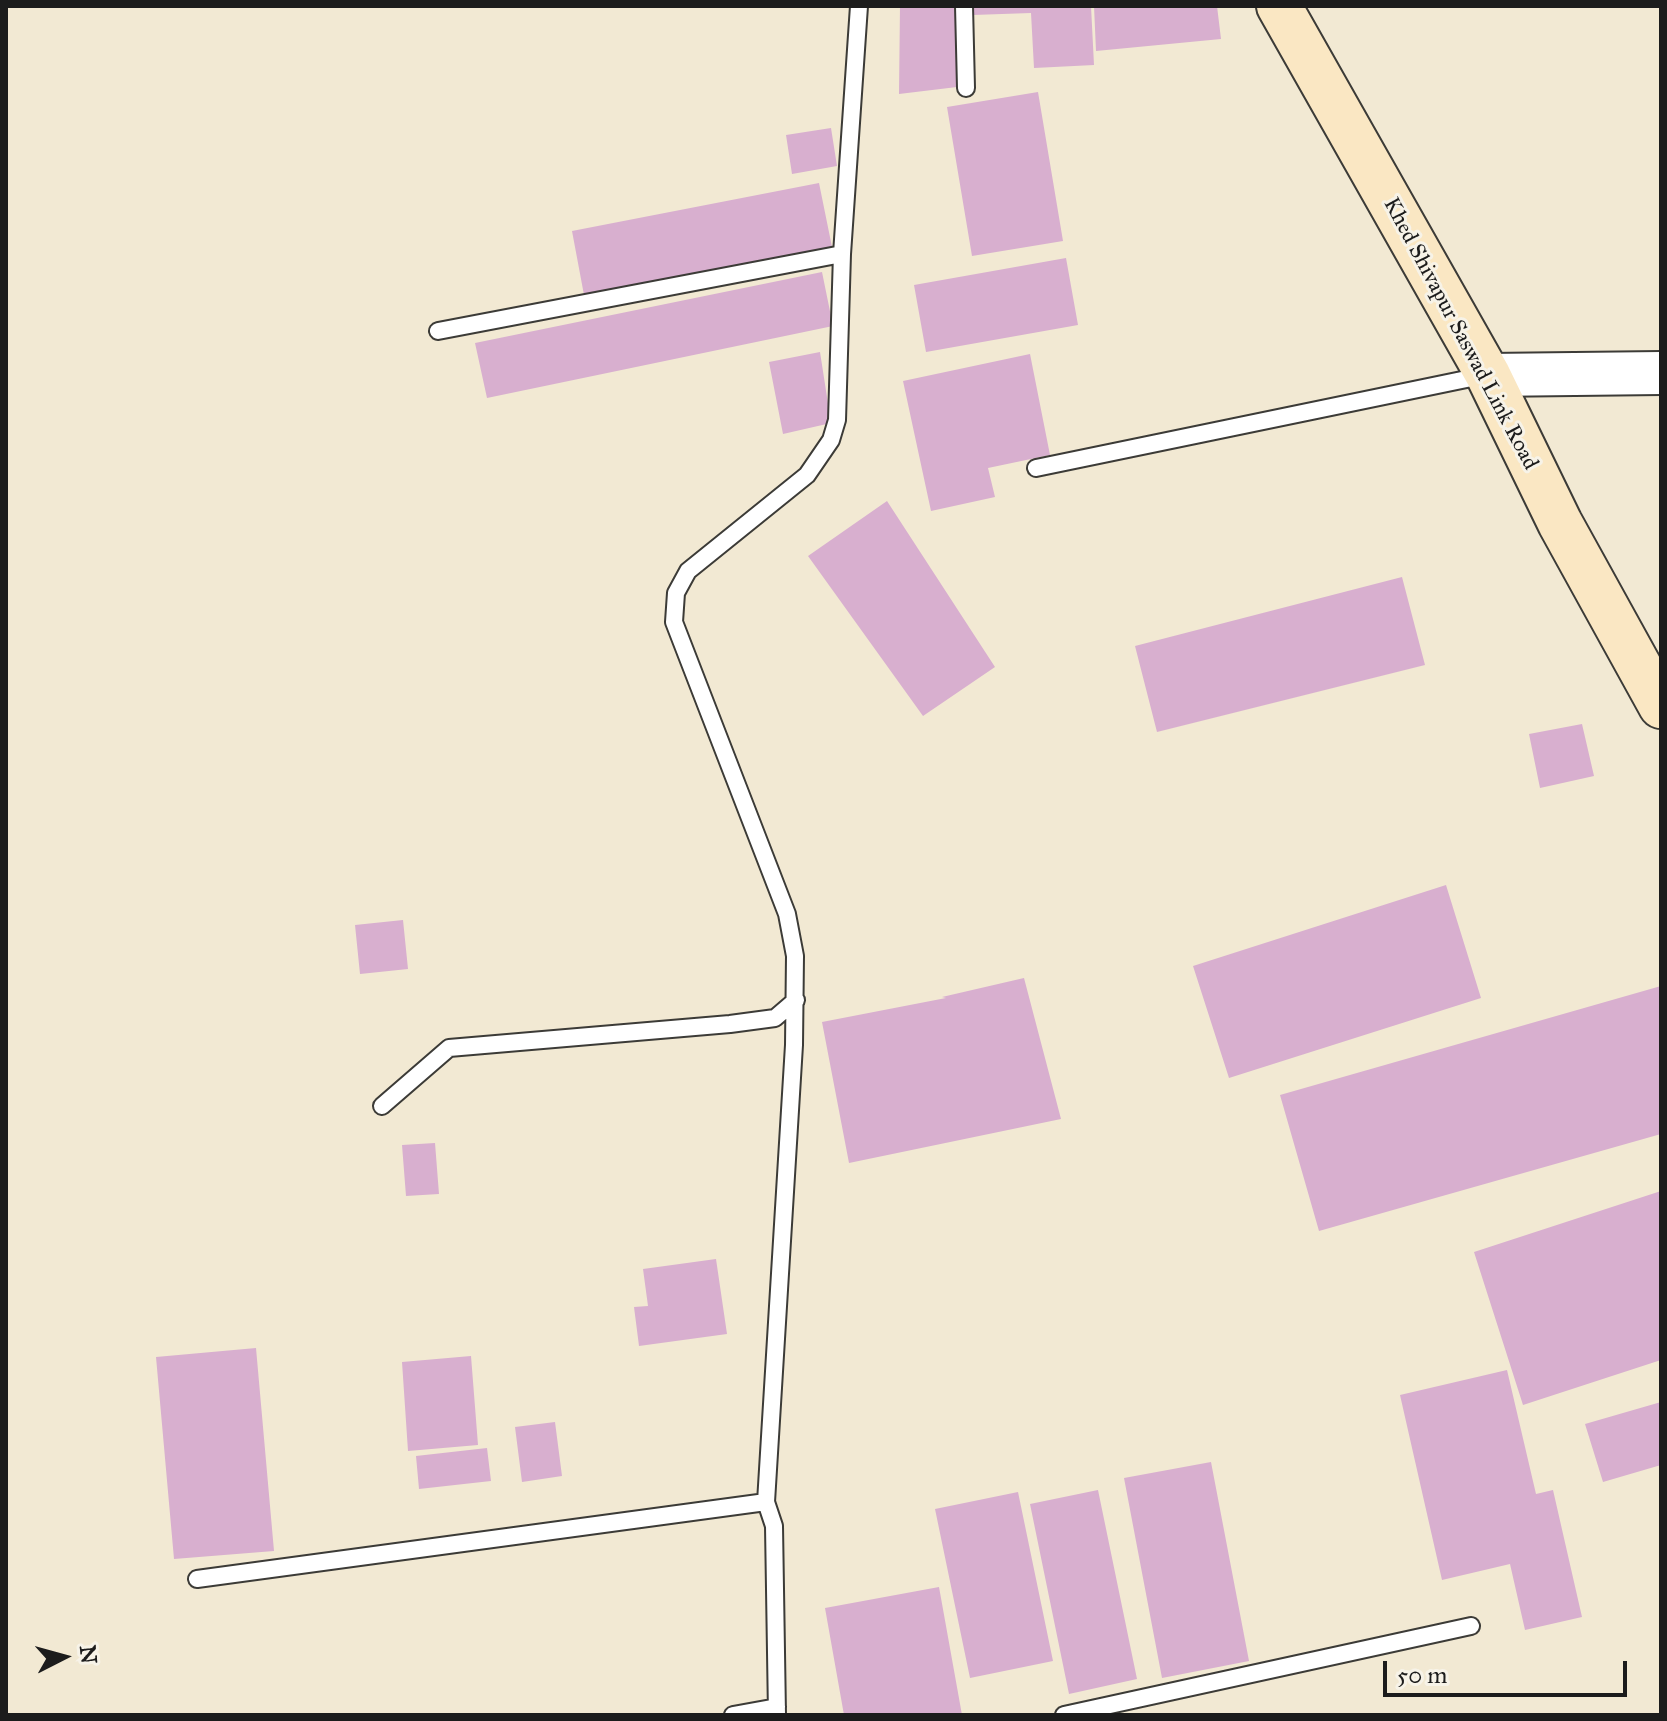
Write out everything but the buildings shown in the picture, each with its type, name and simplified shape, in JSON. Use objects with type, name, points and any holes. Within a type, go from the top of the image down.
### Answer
[{"type":"main road","name":"Khed Shivapur Saswad Link Road","points":[[1279,6],[1488,375],[1560,523],[1658,693]]},
{"type":"street","points":[[1488,375],[1661,373]]},
{"type":"lane","points":[[733,1715],[777,1711],[774,1526],[766,1502],[796,1000],[795,956],[787,914],[674,622],[676,593],[688,571],[807,475],[831,440],[837,420],[842,254],[859,6]]},
{"type":"lane","points":[[964,6],[966,88]]},
{"type":"lane","points":[[438,331],[842,254]]},
{"type":"lane","points":[[1036,468],[1488,375]]},
{"type":"lane","points":[[382,1106],[449,1048],[775,1018],[796,1000]]},
{"type":"lane","points":[[197,1579],[766,1502]]},
{"type":"lane","points":[[1064,1715],[1471,1626]]}]
